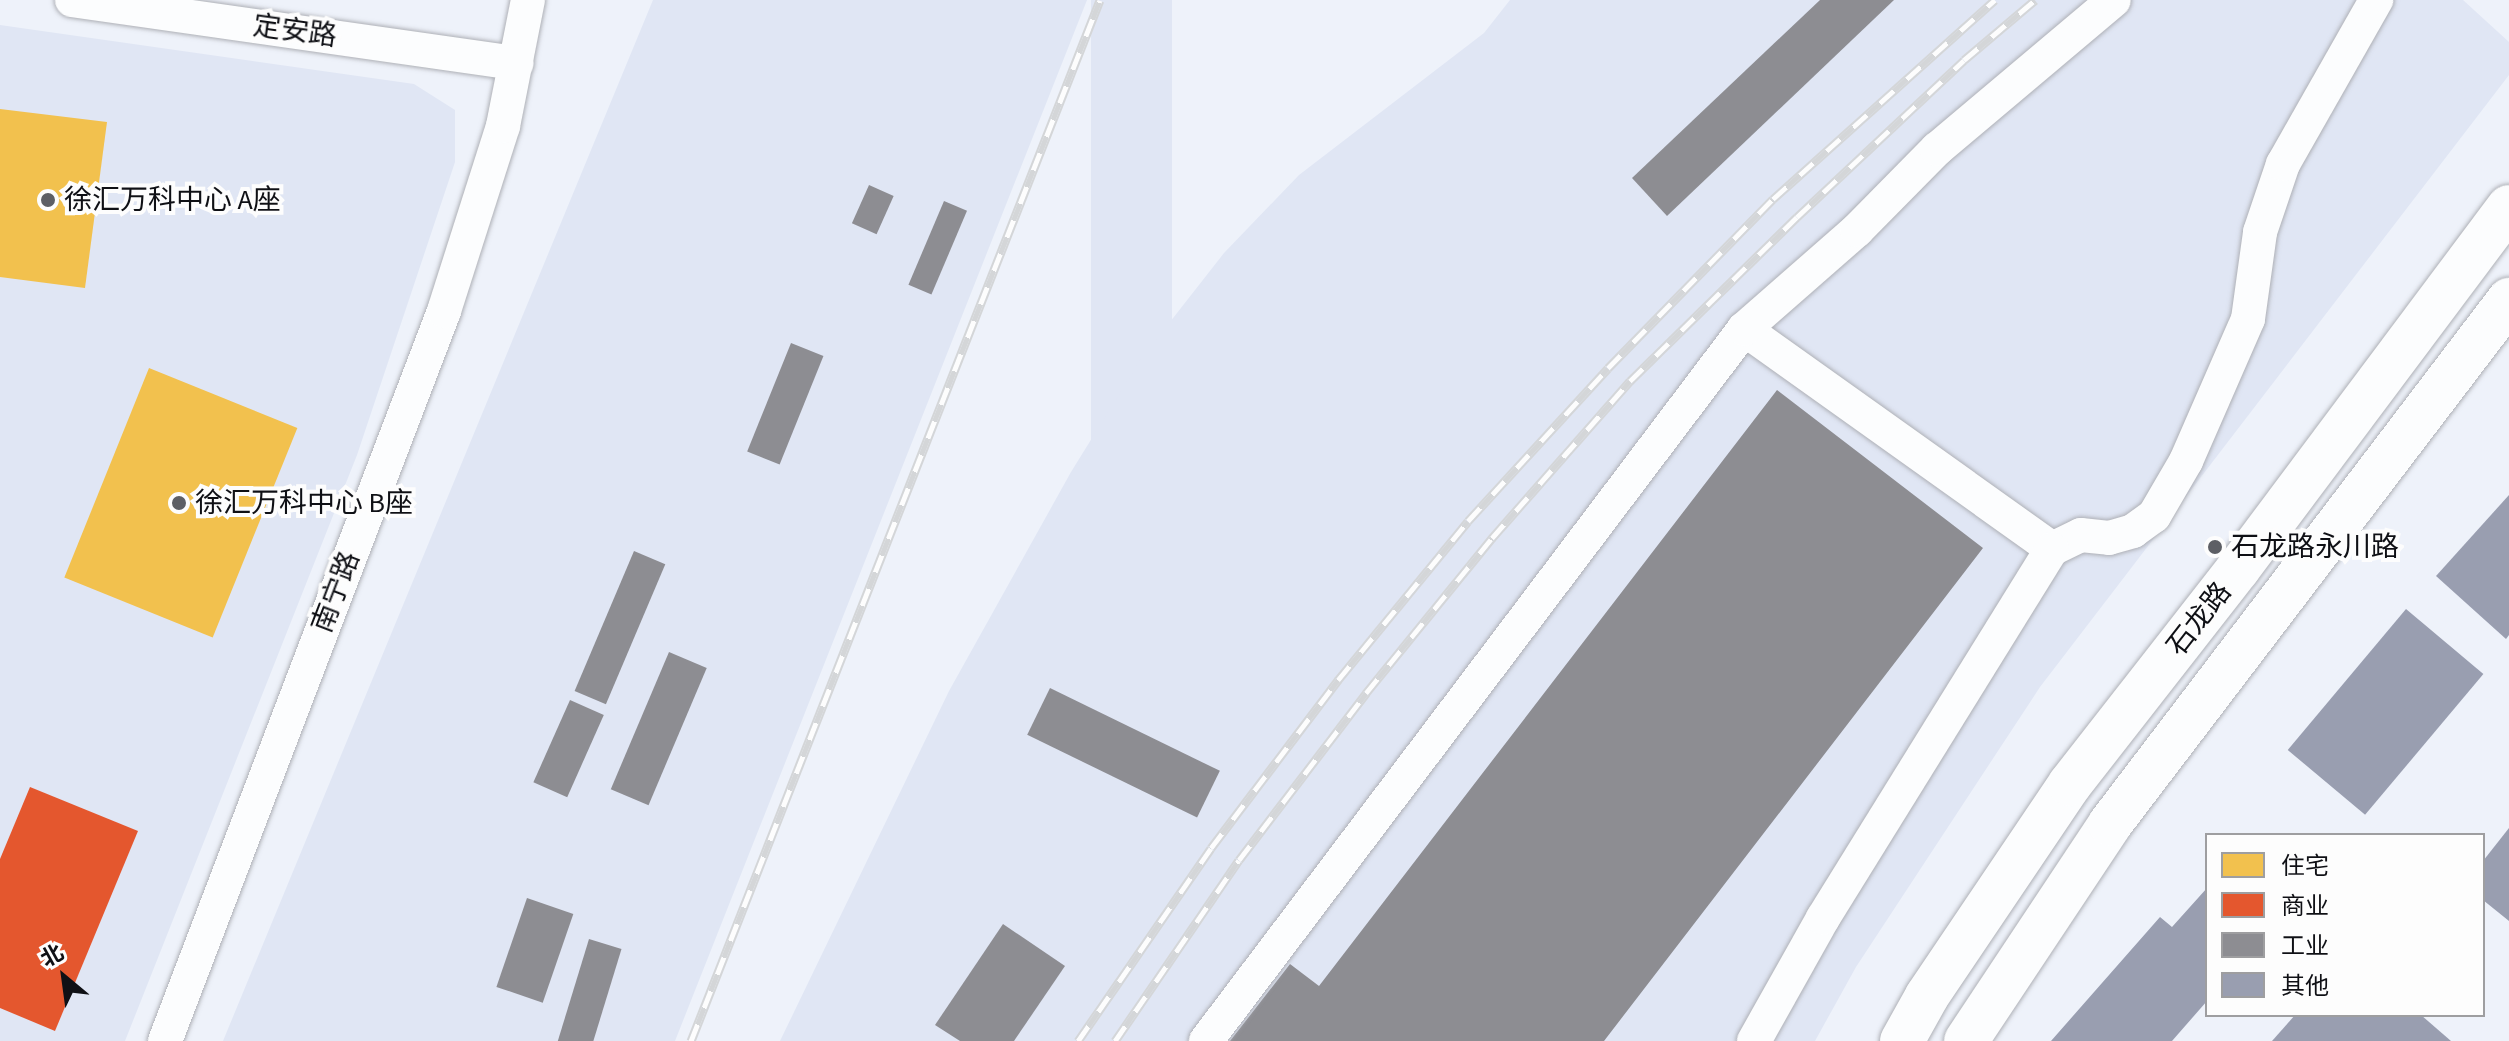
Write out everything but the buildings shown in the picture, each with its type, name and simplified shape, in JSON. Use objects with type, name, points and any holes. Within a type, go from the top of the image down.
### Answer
[{"type":"main road","name":"石龙路","points":[[1902,1041],[1927,996],[2070,784],[2506,217]]},
{"type":"main road","name":"石龙路","points":[[1966,1041],[2110,824],[2509,300]]},
{"type":"street","name":"定安路","points":[[72,0],[517,63]]},
{"type":"street","name":"南宁路","points":[[165,1041],[444,311],[485,190],[517,63],[528,0]]},
{"type":"street","points":[[1206,1041],[1744,329],[1857,230],[1937,149],[2114,0]]},
{"type":"street","points":[[1754,1041],[1823,918],[2052,549],[2081,535],[2109,538],[2133,531],[2154,516],[2186,461],[2248,319],[2260,232],[2283,164],[2376,0]]},
{"type":"street","points":[[1744,329],[2052,549]]},
{"type":"shaded area","points":[[653,0],[1087,0],[675,1041],[223,1041]]},
{"type":"shaded area","points":[[1091,0],[1172,0],[1172,1041],[1091,1041]]},
{"type":"shaded area","points":[[1510,0],[2463,0],[2509,42],[2509,75],[2040,687],[1856,967],[1815,1041],[780,1041],[949,691],[1071,472],[1141,359],[1224,253],[1299,175],[1484,33]]},
{"type":"shaded area","points":[[0,25],[414,84],[455,110],[455,162],[357,455],[125,1041],[0,1041]]},
{"type":"railway","points":[[691,1041],[1100,0]]},
{"type":"railway","points":[[1078,1041],[1211,848],[1338,680],[1468,521],[1608,368],[1773,199],[1995,0]]},
{"type":"railway","points":[[1115,1041],[1239,860],[1366,693],[1492,538],[1630,381],[1797,217],[1964,60],[2035,0]]},
{"type":"place","name":"徐汇万科中心 A座","points":[[48,200]]},
{"type":"place","name":"徐汇万科中心 B座","points":[[179,503]]},
{"type":"place","name":"石龙路永川路","points":[[2215,547]]}]
